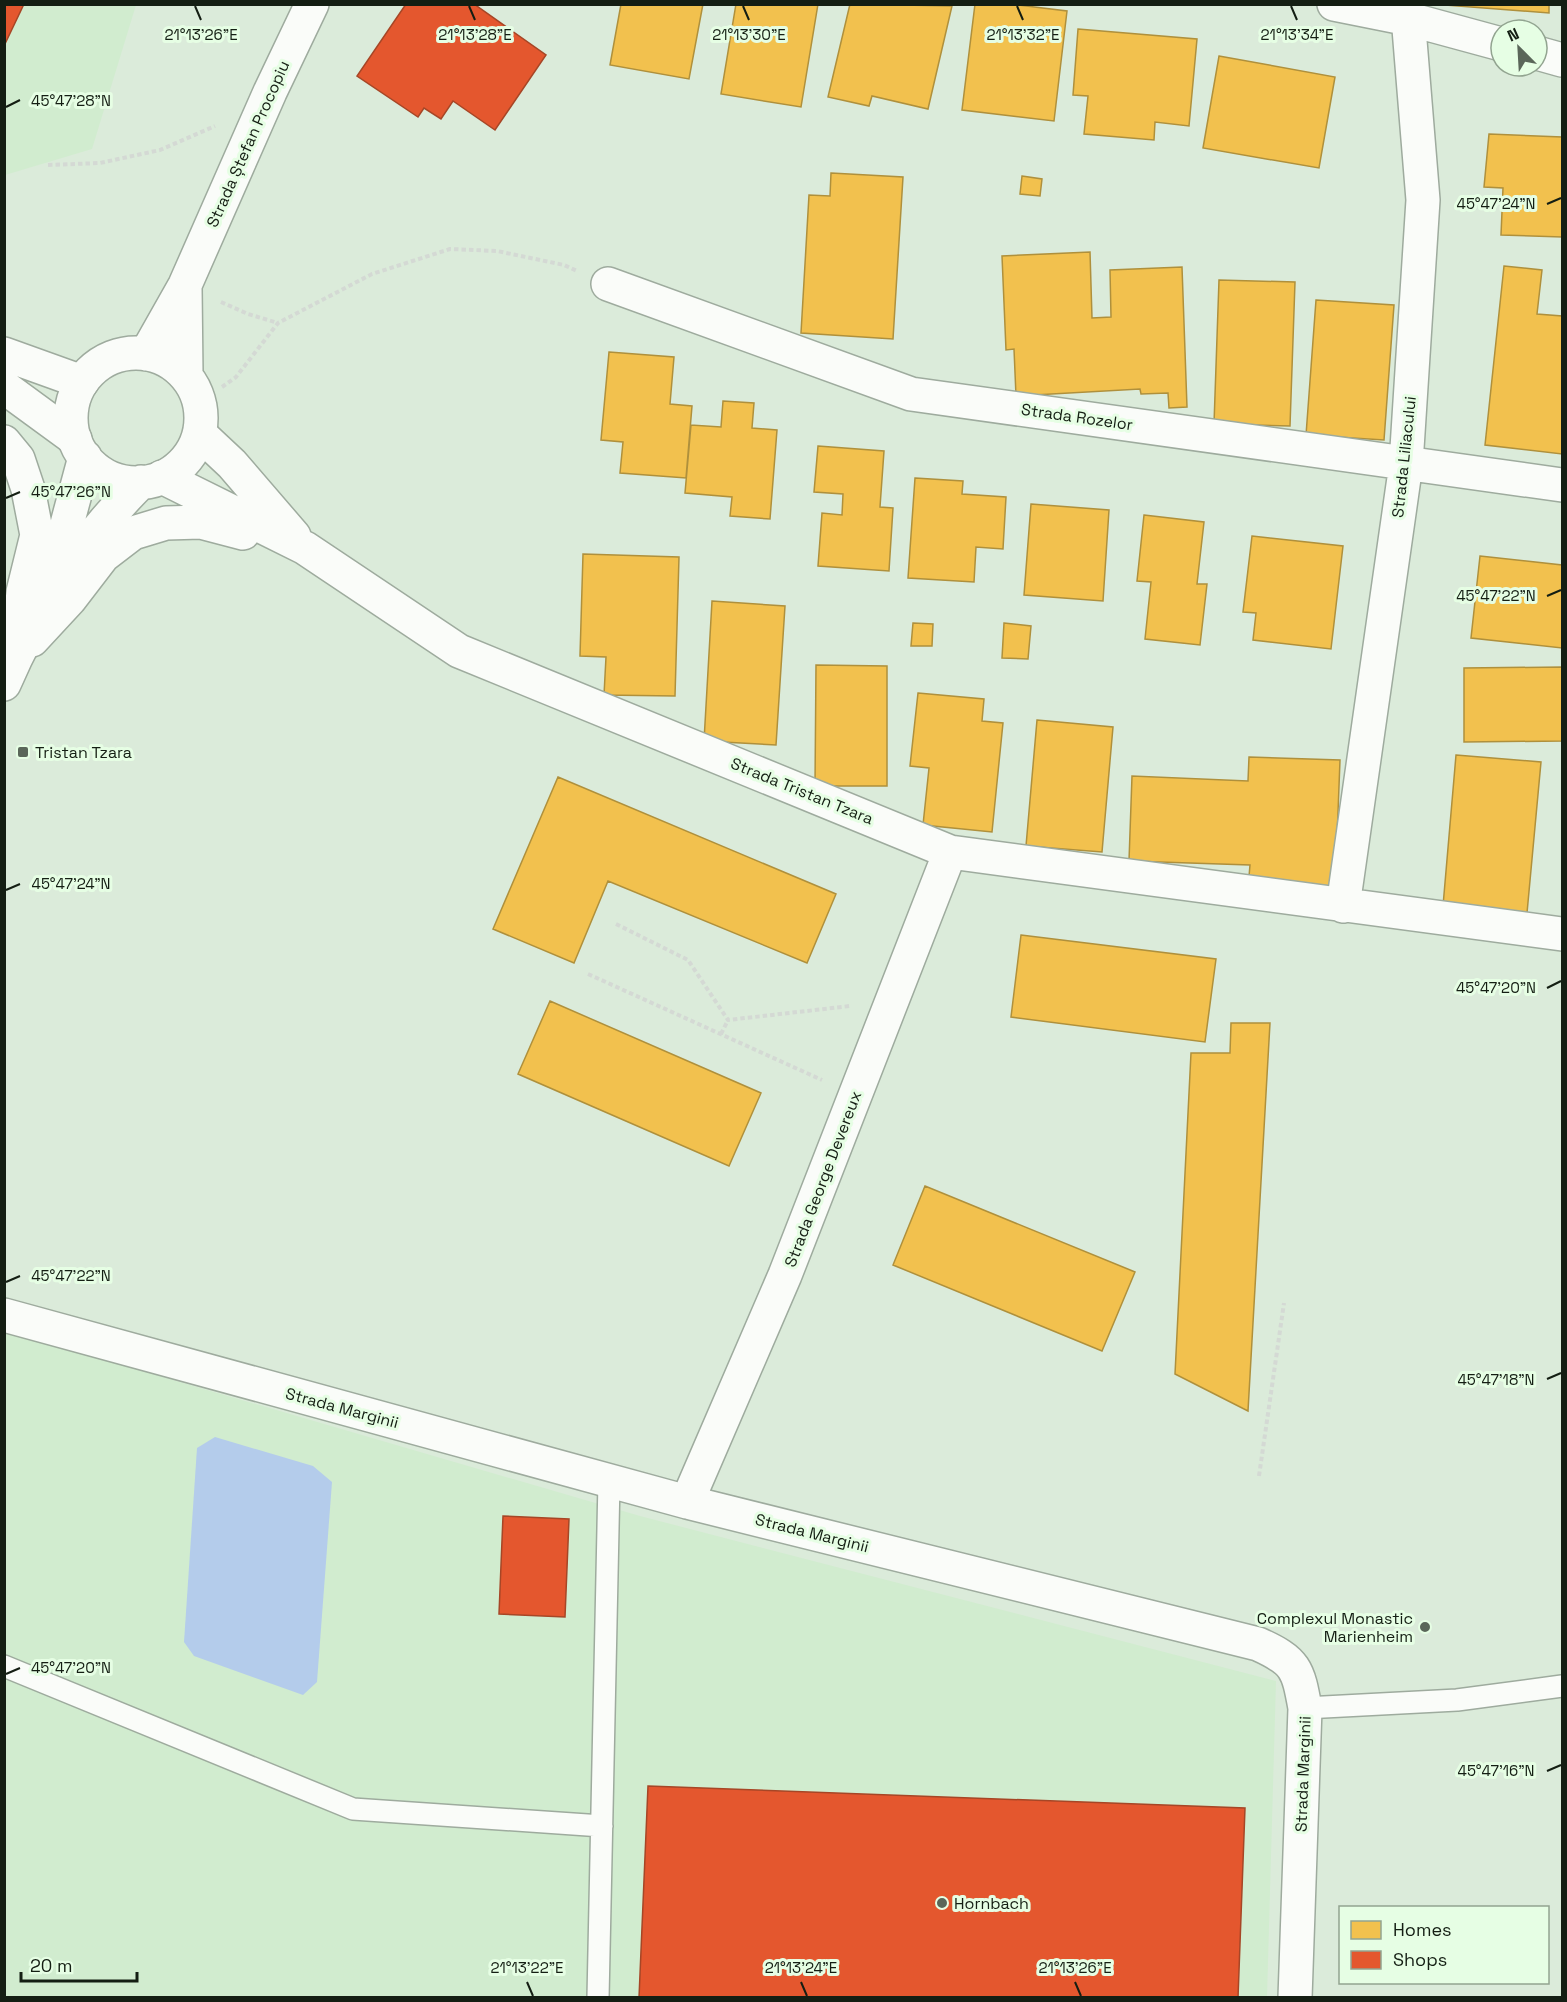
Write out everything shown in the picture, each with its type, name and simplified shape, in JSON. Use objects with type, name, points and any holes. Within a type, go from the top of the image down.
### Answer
[{"type":"street","name":"Strada Ștefan Procopiu","points":[[146,354],[185,285],[270,92],[312,4]]},
{"type":"street","points":[[1334,4],[1408,12],[1489,40]]},
{"type":"street","name":"Strada Liliacului","points":[[1343,906],[1406,465],[1423,200],[1408,12]]},
{"type":"street","name":"Strada Rozelor","points":[[608,284],[911,394],[1406,465],[1563,485]]},
{"type":"street","name":"Strada Ștefan Procopiu","points":[[185,285],[195,403]]},
{"type":"street","points":[[10,670],[47,599],[106,517],[151,480],[180,466],[194,449],[195,403],[161,357],[136,352],[111,358],[94,368],[82,382],[74,399],[71,420],[80,448],[47,599]]},
{"type":"street","points":[[4,354],[82,382]]},
{"type":"street","points":[[4,387],[80,448],[99,471],[119,480],[151,480]]},
{"type":"street","name":"Strada Tristan Tzara","points":[[195,403],[232,465],[305,548]]},
{"type":"street","points":[[4,442],[18,459],[28,489],[37,535],[10,670]]},
{"type":"street","name":"Strada Tristan Tzara","points":[[151,480],[305,548],[459,651],[950,852],[1563,934]]},
{"type":"street","name":"Strada Tristan Tzara","points":[[10,670],[103,556],[134,533],[166,523],[201,522],[305,548]]},
{"type":"street","name":"Strada George Devereux","points":[[687,1502],[785,1275],[950,852]]},
{"type":"street","name":"Strada Marginii","points":[[4,1315],[687,1502],[1258,1644],[1284,1656],[1299,1677],[1305,1708],[1294,1998]]},
{"type":"lane","points":[[598,1998],[609,1480]]},
{"type":"lane","points":[[4,1666],[353,1809],[602,1826]]},
{"type":"lane","points":[[1305,1708],[1457,1700],[1563,1686]]},
{"type":"path","points":[[48,165],[100,163],[160,150],[219,124]]},
{"type":"path","points":[[195,403],[236,377],[278,322],[372,274],[450,249],[497,251],[553,263],[608,284]]},
{"type":"path","points":[[185,285],[248,314],[278,322]]},
{"type":"path","points":[[616,924],[688,960],[728,1020]]},
{"type":"path","points":[[588,974],[855,1095]]},
{"type":"path","points":[[728,1020],[892,1000]]},
{"type":"path","points":[[721,1035],[728,1020]]},
{"type":"path","points":[[1259,1476],[1284,1304]]},
{"type":"shaded area","points":[[5,5],[136,5],[92,149],[5,175]]},
{"type":"shaded area","points":[[4,1328],[166,1378],[640,1516],[1276,1681],[1267,1997],[5,1997]]},
{"type":"water","points":[[215,1437],[313,1466],[332,1482],[317,1682],[303,1695],[194,1656],[184,1642],[197,1448]]},
{"type":"building: Homes","points":[[621,4],[703,4],[689,79],[610,65]]},
{"type":"building: Homes","points":[[736,4],[818,4],[801,107],[721,94]]},
{"type":"building: Homes","points":[[850,4],[952,6],[928,109],[872,96],[869,106],[828,97]]},
{"type":"building: Homes","points":[[975,4],[1009,4],[1067,11],[1054,121],[962,110]]},
{"type":"building: Homes","points":[[1432,4],[1549,4],[1549,13]]},
{"type":"building: Homes","points":[[1078,29],[1197,39],[1189,126],[1155,122],[1154,140],[1084,134],[1088,96],[1073,95]]},
{"type":"building: Homes","points":[[1219,56],[1335,77],[1319,168],[1203,148]]},
{"type":"building: Homes","points":[[1489,134],[1562,137],[1562,237],[1501,235],[1503,188],[1484,187]]},
{"type":"building: Homes","points":[[831,173],[903,177],[893,339],[801,333],[809,195],[830,196]]},
{"type":"building: Homes","points":[[1022,176],[1042,179],[1040,196],[1020,194]]},
{"type":"building: Homes","points":[[1090,252],[1092,318],[1111,317],[1110,270],[1182,267],[1187,407],[1169,408],[1168,393],[1141,394],[1140,389],[1016,396],[1014,349],[1006,350],[1002,256]]},
{"type":"building: Homes","points":[[1504,266],[1542,270],[1537,314],[1562,316],[1562,454],[1485,445]]},
{"type":"building: Homes","points":[[1219,280],[1295,282],[1290,426],[1214,424]]},
{"type":"building: Homes","points":[[1316,300],[1394,305],[1384,440],[1306,435]]},
{"type":"building: Homes","points":[[609,352],[674,357],[670,404],[692,406],[686,478],[620,473],[623,442],[601,440]]},
{"type":"building: Homes","points":[[723,401],[754,403],[752,428],[777,430],[770,519],[730,516],[732,497],[685,493],[691,425],[721,427]]},
{"type":"building: Homes","points":[[818,446],[884,451],[880,507],[893,508],[889,571],[818,566],[822,513],[842,515],[843,494],[814,492]]},
{"type":"building: Homes","points":[[915,478],[963,481],[962,494],[1006,497],[1003,549],[976,547],[974,582],[908,578]]},
{"type":"building: Homes","points":[[1031,504],[1109,510],[1103,601],[1024,595]]},
{"type":"building: Homes","points":[[1144,515],[1204,522],[1197,584],[1207,584],[1200,645],[1145,639],[1151,582],[1137,581]]},
{"type":"building: Homes","points":[[1252,536],[1343,546],[1331,649],[1253,640],[1256,613],[1243,612]]},
{"type":"building: Homes","points":[[583,554],[679,557],[675,696],[604,695],[606,657],[580,656]]},
{"type":"building: Homes","points":[[1480,556],[1562,565],[1562,648],[1471,638]]},
{"type":"building: Homes","points":[[712,601],[785,606],[776,745],[704,741]]},
{"type":"building: Homes","points":[[913,623],[933,624],[932,646],[911,646]]},
{"type":"building: Homes","points":[[1004,623],[1031,626],[1028,659],[1002,658]]},
{"type":"building: Homes","points":[[816,665],[887,666],[887,786],[815,786]]},
{"type":"building: Homes","points":[[1562,667],[1562,741],[1464,742],[1464,668]]},
{"type":"building: Homes","points":[[918,693],[984,699],[982,721],[1003,723],[992,832],[923,825],[929,768],[910,766]]},
{"type":"building: Homes","points":[[1037,720],[1113,727],[1102,852],[1026,846]]},
{"type":"building: Homes","points":[[1456,755],[1541,762],[1527,913],[1443,906]]},
{"type":"building: Homes","points":[[1249,757],[1340,760],[1335,891],[1248,888],[1250,865],[1129,861],[1132,776],[1248,781]]},
{"type":"building: Homes","points":[[558,777],[836,894],[807,963],[608,881],[574,963],[493,929]]},
{"type":"building: Homes","points":[[1021,935],[1216,959],[1205,1042],[1011,1017]]},
{"type":"building: Homes","points":[[550,1001],[761,1093],[729,1166],[518,1074]]},
{"type":"building: Homes","points":[[1231,1023],[1270,1023],[1248,1411],[1175,1374],[1191,1053],[1230,1053]]},
{"type":"building: Homes","points":[[925,1186],[1135,1272],[1102,1351],[893,1265]]},
{"type":"building: Shops","points":[[4,4],[24,4],[4,46]]},
{"type":"building: Shops","points":[[406,4],[474,4],[546,55],[495,130],[453,101],[441,119],[424,108],[418,117],[357,76]]},
{"type":"building: Shops","points":[[503,1516],[569,1519],[565,1617],[499,1614]]},
{"type":"building: Shops","name":"Hornbach","points":[[648,1786],[1245,1808],[1238,1998],[639,1998]]},
{"type":"place","name":"Tristan Tzara","points":[[23,752]]},
{"type":"place","name":"Complexul Monastic Marienheim","points":[[1425,1627]]},
{"type":"place","name":"Hornbach","points":[[942,1903]]}]
